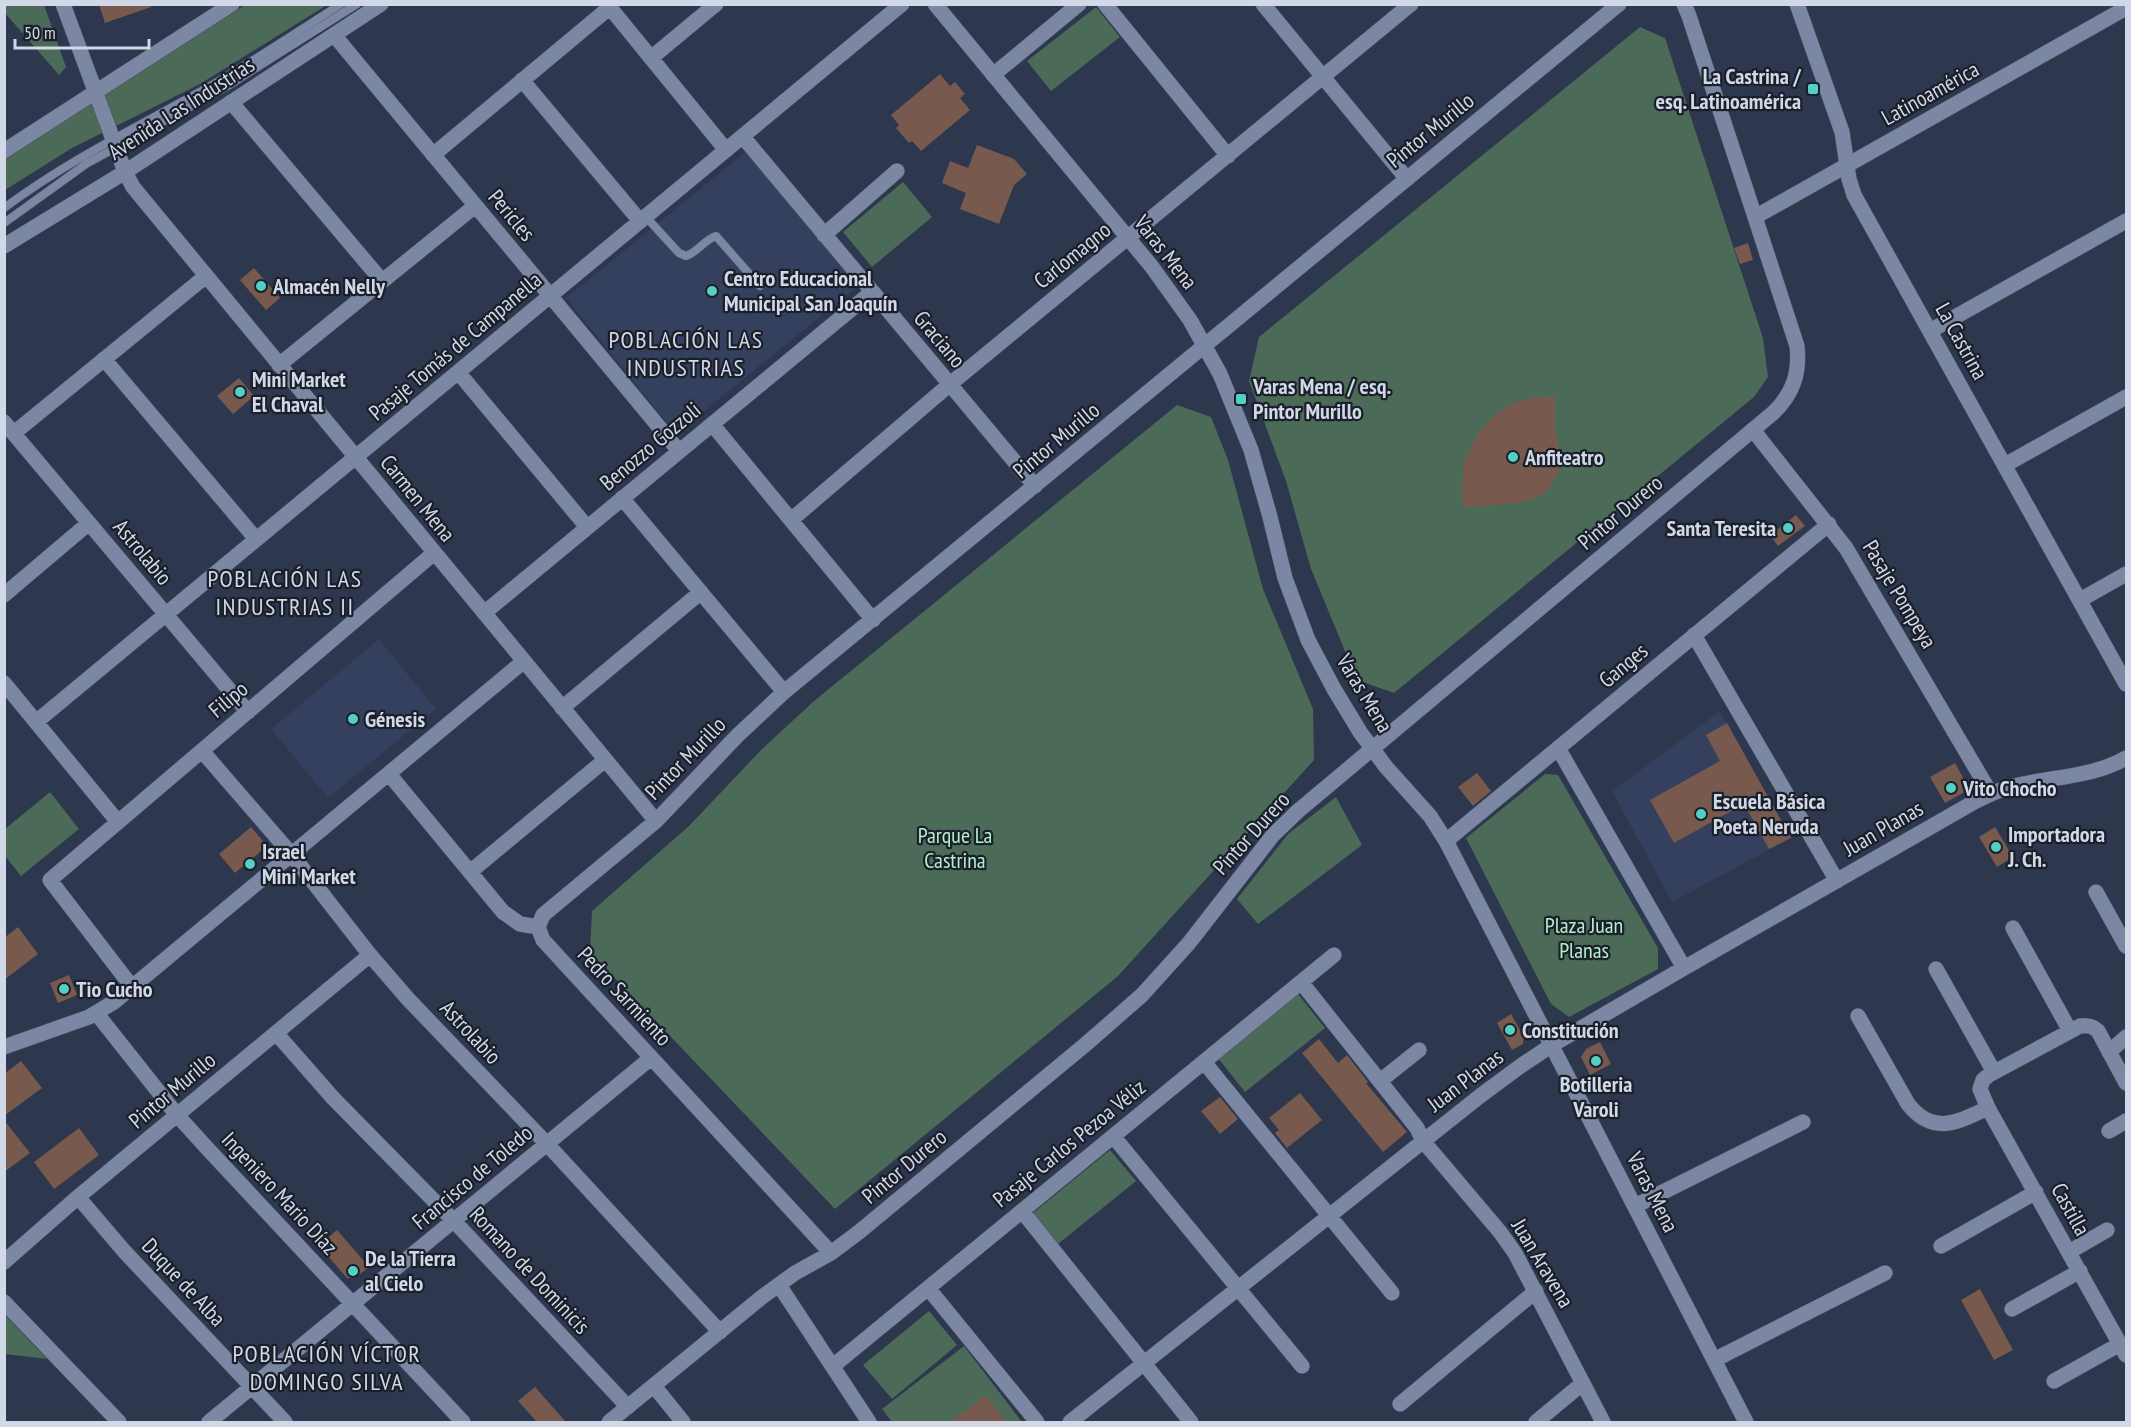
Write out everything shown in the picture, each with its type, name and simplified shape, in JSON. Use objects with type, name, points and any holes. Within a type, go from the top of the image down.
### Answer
[{"type":"street","name":"Carmen Mena","points":[[63,4],[125,172],[138,195],[656,821]]},
{"type":"street","points":[[4,150],[232,4]]},
{"type":"street","name":"Avenida Las Industrias","points":[[4,246],[125,172],[381,4]]},
{"type":"street","points":[[651,58],[716,4]]},
{"type":"street","name":"Pasaje Tomás de Campanella","points":[[36,722],[902,4]]},
{"type":"street","name":"Varas Mena","points":[[935,4],[1163,281],[1205,345],[1220,374],[1251,450],[1285,578],[1301,624],[1334,689],[1372,749],[1430,816],[1446,841],[1746,1422]]},
{"type":"street","points":[[993,75],[1079,4]]},
{"type":"street","points":[[1105,4],[1228,156]]},
{"type":"street","points":[[1263,4],[1407,179]]},
{"type":"street","name":"Carlomagno","points":[[791,520],[949,385],[1411,4]]},
{"type":"street","name":"Pintor Murillo","points":[[538,927],[543,915],[656,821],[784,692],[1619,4]]},
{"type":"street","name":"Pintor Durero","points":[[609,1422],[779,1285],[860,1232],[1142,995],[1189,943],[1273,835],[1298,811],[1781,406],[1796,378],[1798,357],[1794,336],[1684,4]]},
{"type":"street","name":"La Castrina","points":[[1797,4],[1842,132],[1849,179],[1854,195],[2127,684]]},
{"type":"street","points":[[433,154],[608,6],[726,150]]},
{"type":"street","name":"Latinoamérica","points":[[1755,217],[2127,8]]},
{"type":"street","name":"Pericles","points":[[334,35],[679,451]]},
{"type":"street","points":[[522,80],[643,219]]},
{"type":"street","points":[[231,102],[382,281]]},
{"type":"street","name":"Graciano","points":[[742,137],[1035,486]]},
{"type":"street","points":[[824,235],[897,171]]},
{"type":"street","points":[[279,365],[475,206]]},
{"type":"street","points":[[1930,331],[2127,221]]},
{"type":"street","points":[[9,427],[104,359],[206,276]]},
{"type":"street","name":"Benozzo Gozzoli","points":[[484,612],[872,292]]},
{"type":"street","points":[[104,359],[256,539]]},
{"type":"street","points":[[458,372],[587,527]]},
{"type":"street","points":[[2005,465],[2127,397]]},
{"type":"street","points":[[712,424],[873,620]]},
{"type":"street","name":"Astrolabio","points":[[9,427],[248,712]]},
{"type":"street","name":"Pasaje Pompeya","points":[[1753,430],[1829,524],[1870,586],[1991,794]]},
{"type":"street","points":[[622,498],[784,692]]},
{"type":"street","points":[[4,595],[89,523]]},
{"type":"street","name":"Ganges","points":[[1446,841],[1829,524]]},
{"type":"street","name":"Filipo","points":[[132,987],[50,880],[434,553]]},
{"type":"street","points":[[2080,600],[2127,574]]},
{"type":"street","points":[[562,708],[700,592]]},
{"type":"street","points":[[1695,635],[1837,881]]},
{"type":"street","points":[[4,1047],[97,1014],[524,661]]},
{"type":"street","points":[[4,683],[118,822]]},
{"type":"street","points":[[1558,748],[1684,968]]},
{"type":"street","name":"Astrolabio","points":[[202,751],[292,855],[370,955],[408,999],[547,1144],[720,1332]]},
{"type":"street","name":"Juan Planas","points":[[1070,1422],[1480,1096],[1552,1045],[1991,794],[2020,785],[2088,774],[2127,758]]},
{"type":"street","points":[[470,872],[605,760]]},
{"type":"street","points":[[389,774],[510,918],[520,924],[538,927]]},
{"type":"street","points":[[2096,892],[2127,946]]},
{"type":"street","name":"Pedro Sarmiento","points":[[538,927],[543,940],[831,1253]]},
{"type":"street","points":[[2013,928],[2070,1031]]},
{"type":"street","name":"Pintor Murillo","points":[[4,1262],[78,1197],[370,955]]},
{"type":"street","name":"Pasaje Carlos Pezoa Véliz","points":[[833,1366],[1334,955]]},
{"type":"street","points":[[1936,969],[1994,1072],[2080,1026],[2090,1025],[2098,1031],[2127,1083]]},
{"type":"street","name":"Juan Aravena","points":[[1301,982],[1417,1128],[1423,1141],[1509,1243],[1603,1422]]},
{"type":"street","name":"Ingeniero Mario Díaz","points":[[97,1014],[177,1115],[463,1422]]},
{"type":"street","points":[[1858,1016],[1908,1104],[1918,1115],[1932,1123],[1949,1123],[1988,1108]]},
{"type":"street","name":"Romano de Dominicis","points":[[276,1033],[333,1098],[454,1221],[628,1407]]},
{"type":"street","points":[[2109,1052],[2127,1037]]},
{"type":"street","points":[[1380,1081],[1419,1050]]},
{"type":"street","name":"Francisco de Toledo","points":[[209,1422],[651,1058]]},
{"type":"street","points":[[1204,1062],[1392,1293]]},
{"type":"street","name":"Castilla","points":[[1994,1072],[1981,1084],[1981,1093],[2123,1350]]},
{"type":"street","points":[[2109,1131],[2127,1121]]},
{"type":"street","points":[[1635,1206],[1803,1122]]},
{"type":"street","points":[[1113,1136],[1302,1366]]},
{"type":"street","points":[[1941,1246],[2036,1192]]},
{"type":"street","name":"Duque de Alba","points":[[78,1197],[124,1251],[285,1422]]},
{"type":"street","points":[[1022,1211],[1191,1422]]},
{"type":"street","points":[[2069,1252],[2107,1230]]},
{"type":"street","points":[[2012,1309],[2080,1271]]},
{"type":"street","points":[[1714,1360],[1885,1273]]},
{"type":"street","points":[[779,1285],[869,1422]]},
{"type":"street","points":[[928,1288],[1037,1422]]},
{"type":"street","points":[[1401,1404],[1536,1291]]},
{"type":"street","points":[[4,1302],[119,1422]]},
{"type":"street","points":[[2054,1381],[2123,1350]]},
{"type":"street","points":[[1536,1422],[1583,1383]]},
{"type":"street","points":[[654,1386],[683,1422]]},
{"type":"lane","points":[[4,223],[114,142],[216,83],[341,4]]},
{"type":"lane","points":[[4,208],[48,177],[226,87],[357,4]]},
{"type":"lane","points":[[643,219],[679,253],[686,256],[716,236],[760,286]]},
{"type":"shaded area","name":"Centro Educacional Municipal San Joaquín","points":[[749,149],[859,285],[676,434],[566,298]]},
{"type":"shaded area","name":"Génesis","points":[[379,639],[436,709],[328,798],[271,729]]},
{"type":"shaded area","name":"Escuela Básica Poeta Neruda","points":[[1720,711],[1791,838],[1672,902],[1612,791]]},
{"type":"green space","points":[[4,5],[44,5],[66,67],[59,75],[5,13]]},
{"type":"green space","points":[[245,5],[327,5],[200,84],[72,148],[5,190],[4,159]]},
{"type":"green space","points":[[1096,7],[1120,37],[1051,91],[1027,61]]},
{"type":"green space","points":[[1640,27],[1665,38],[1763,338],[1768,377],[1754,397],[1394,693],[1357,680],[1311,569],[1286,481],[1249,381],[1259,337]]},
{"type":"green space","points":[[903,182],[932,217],[872,267],[843,232]]},
{"type":"green space","name":"Parque La Castrina","points":[[1177,405],[1211,417],[1228,460],[1263,589],[1313,709],[1314,760],[1118,976],[835,1209],[590,952],[592,911],[689,826],[762,749],[814,701]]},
{"type":"green space","name":"Plaza Juan Planas","points":[[1545,774],[1558,775],[1658,948],[1658,969],[1569,1017],[1551,1004],[1466,838]]},
{"type":"green space","points":[[50,792],[79,829],[21,876],[5,856],[5,829]]},
{"type":"green space","points":[[1336,797],[1362,845],[1258,924],[1237,899],[1288,834]]},
{"type":"green space","points":[[1298,994],[1325,1028],[1245,1092],[1218,1058]]},
{"type":"green space","points":[[1110,1150],[1136,1181],[1058,1244],[1033,1213]]},
{"type":"green space","points":[[929,1311],[957,1345],[892,1399],[863,1365]]},
{"type":"green space","points":[[5,1315],[47,1359],[5,1354]]},
{"type":"green space","points":[[964,1346],[1022,1422],[892,1422],[882,1409]]},
{"type":"building","points":[[99,4],[151,4],[151,7],[105,23]]},
{"type":"building","points":[[940,74],[950,86],[955,82],[965,94],[960,98],[970,110],[921,151],[912,141],[909,143],[896,128],[899,125],[891,115]]},
{"type":"building","points":[[977,145],[1014,159],[1027,174],[1014,185],[999,224],[960,209],[966,193],[942,183],[950,161],[968,168]]},
{"type":"building","points":[[1748,243],[1753,260],[1740,264],[1734,248]]},
{"type":"building","points":[[254,268],[280,298],[266,310],[240,280]]},
{"type":"building","points":[[239,378],[254,396],[233,414],[217,396]]},
{"type":"building","name":"Anfiteatro","points":[[1555,396],[1555,428],[1560,451],[1559,471],[1548,491],[1536,498],[1516,503],[1463,508],[1464,464],[1478,432],[1511,404],[1531,398]]},
{"type":"building","points":[[1796,515],[1805,526],[1778,546],[1770,535]]},
{"type":"building","points":[[1727,723],[1791,838],[1769,849],[1744,804],[1674,843],[1650,800],[1720,761],[1706,735]]},
{"type":"building","name":"Vito Chocho","points":[[1955,763],[1966,783],[1963,793],[1945,803],[1930,777]]},
{"type":"building","points":[[1477,773],[1491,791],[1473,806],[1458,787]]},
{"type":"building","points":[[251,827],[267,846],[235,873],[219,854]]},
{"type":"building","name":"Importadora J. Ch.","points":[[1995,827],[2013,857],[1997,867],[1979,837]]},
{"type":"building","points":[[18,927],[38,954],[4,980],[4,938]]},
{"type":"building","name":"Tio Cucho","points":[[69,975],[77,995],[58,1003],[50,983]]},
{"type":"building","name":"Constitución","points":[[1511,1014],[1524,1037],[1523,1044],[1512,1050],[1497,1023]]},
{"type":"building","points":[[1319,1039],[1338,1063],[1347,1055],[1368,1082],[1366,1083],[1407,1132],[1383,1152],[1302,1053]]},
{"type":"building","name":"Botilleria Varoli","points":[[1600,1042],[1611,1064],[1590,1075],[1581,1057],[1586,1049]]},
{"type":"building","points":[[21,1061],[42,1088],[4,1116],[4,1074]]},
{"type":"building","points":[[1300,1093],[1322,1120],[1287,1148],[1275,1133],[1279,1130],[1269,1118]]},
{"type":"building","points":[[1220,1097],[1238,1119],[1220,1134],[1201,1111]]},
{"type":"building","points":[[4,1120],[30,1153],[4,1172]]},
{"type":"building","points":[[79,1128],[99,1155],[54,1189],[34,1162]]},
{"type":"building","points":[[337,1230],[369,1267],[355,1278],[347,1278],[319,1246]]},
{"type":"building","points":[[1980,1289],[2013,1350],[1994,1360],[1961,1300]]},
{"type":"building","points":[[535,1387],[566,1422],[537,1422],[518,1401]]},
{"type":"building","points":[[986,1395],[1007,1422],[950,1422]]},
{"type":"place","name":"La Castrina / esq. Latinoamérica","points":[[1813,89]]},
{"type":"place","name":"Almacén Nelly","points":[[261,286]]},
{"type":"place","name":"Centro Educacional Municipal San Joaquín","points":[[712,291]]},
{"type":"place","name":"Mini Market El Chaval","points":[[240,392]]},
{"type":"place","name":"Varas Mena / esq. Pintor Murillo","points":[[1241,399]]},
{"type":"place","name":"Anfiteatro","points":[[1513,457]]},
{"type":"place","name":"Santa Teresita","points":[[1788,528]]},
{"type":"place","name":"Génesis","points":[[353,719]]},
{"type":"place","name":"Vito Chocho","points":[[1951,788]]},
{"type":"place","name":"Escuela Básica Poeta Neruda","points":[[1701,814]]},
{"type":"place","name":"Importadora J. Ch.","points":[[1996,847]]},
{"type":"place","name":"Israel Mini Market","points":[[250,864]]},
{"type":"place","name":"Tio Cucho","points":[[64,989]]},
{"type":"place","name":"Constitución","points":[[1510,1030]]},
{"type":"place","name":"Botilleria Varoli","points":[[1596,1061]]},
{"type":"place","name":"De la Tierra al Cielo","points":[[353,1271]]},
{"type":"district","name":"POBLACIÓN LAS INDUSTRIAS","points":[[686,353]]},
{"type":"district","name":"POBLACIÓN LAS INDUSTRIAS II","points":[[285,592]]},
{"type":"district","name":"POBLACIÓN VÍCTOR DOMINGO SILVA","points":[[327,1367]]}]
